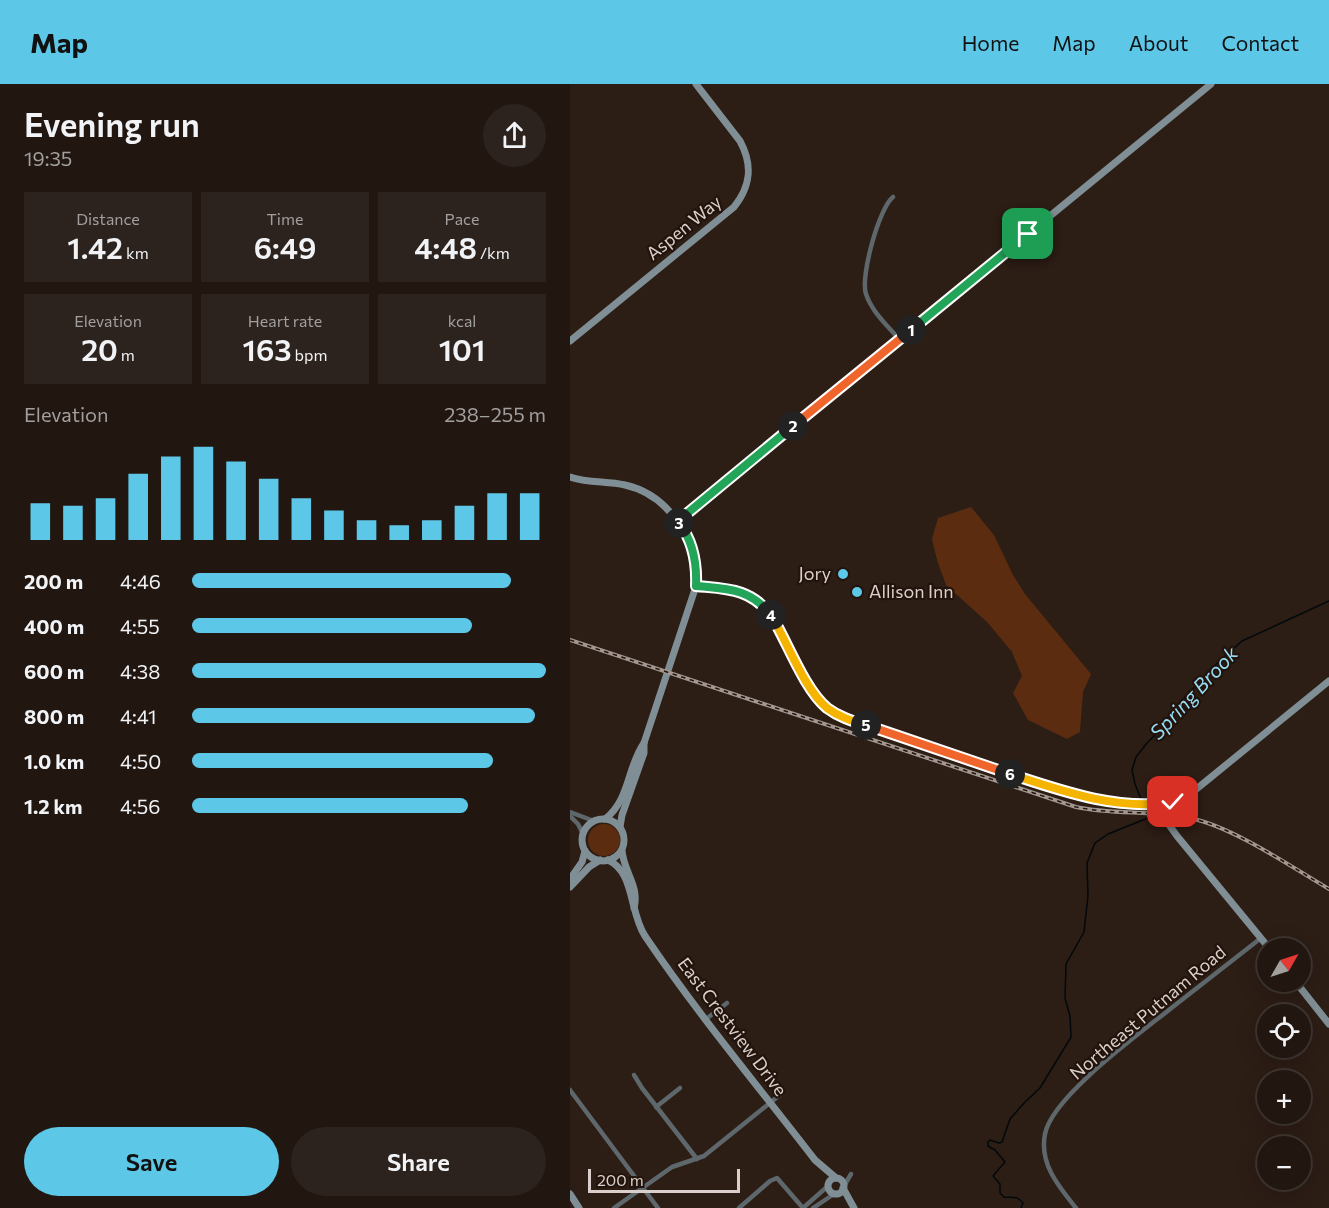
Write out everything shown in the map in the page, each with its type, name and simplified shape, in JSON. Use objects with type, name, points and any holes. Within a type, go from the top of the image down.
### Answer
[{"type":"street","name":"Aspen Way","points":[[570,340],[734,207],[746,188],[749,171],[745,151],[740,141],[696,84]]},
{"type":"street","points":[[678,521],[1212,84]]},
{"type":"street","points":[[893,197],[884,206],[864,287],[871,305],[899,339]]},
{"type":"street","points":[[570,477],[596,483],[626,485],[662,505],[684,529],[696,563],[696,586],[644,743],[621,801],[615,811],[605,819],[594,821],[587,826],[583,834],[582,843],[585,851],[594,859],[608,860],[622,850],[624,837],[620,827],[605,819]]},
{"type":"street","points":[[696,586],[741,592],[764,606],[772,616],[816,695],[825,706],[839,716],[1081,797],[1113,802],[1160,804],[1179,800],[1194,791],[1329,681]]},
{"type":"street","points":[[620,827],[644,753],[644,743]]},
{"type":"street","points":[[1160,804],[1165,820],[1177,836],[1261,938]]},
{"type":"street","points":[[570,812],[594,821]]},
{"type":"street","points":[[570,816],[578,824],[583,834]]},
{"type":"street","name":"East Crestview Drive","points":[[622,850],[634,888],[636,901],[634,908]]},
{"type":"street","points":[[570,879],[582,862],[585,851]]},
{"type":"street","points":[[570,887],[589,867],[600,860]]},
{"type":"street","name":"East Crestview Drive","points":[[608,860],[618,866],[626,878],[642,932],[815,1160],[828,1185]]},
{"type":"street","name":"Northeast Putnam Road","points":[[1076,1208],[1056,1184],[1046,1161],[1045,1133],[1050,1120],[1090,1074],[1257,941]]},
{"type":"street","points":[[1304,992],[1329,1024]]},
{"type":"street","points":[[706,1019],[727,1003]]},
{"type":"street","points":[[634,1075],[697,1159]]},
{"type":"street","points":[[656,1107],[680,1088]]},
{"type":"street","points":[[570,1090],[658,1208]]},
{"type":"street","points":[[614,1208],[672,1167],[704,1156],[781,1094]]},
{"type":"street","name":"East Crestview Drive","points":[[815,1160],[837,1178]]},
{"type":"street","points":[[740,1208],[770,1181],[777,1178],[803,1208],[831,1180],[850,1175],[841,1192],[813,1208]]},
{"type":"street","points":[[837,1178],[842,1181],[853,1208]]},
{"type":"street","points":[[828,1185],[830,1191],[853,1208]]},
{"type":"street","points":[[570,1194],[579,1208]]},
{"type":"shaded area","points":[[971,507],[994,535],[1025,594],[1091,674],[1083,692],[1080,732],[1067,739],[1028,720],[1013,693],[1022,676],[1012,652],[988,623],[946,585],[932,539],[938,518]]},
{"type":"shaded area","points":[[604,824],[615,829],[620,840],[615,851],[604,856],[593,851],[588,840],[593,829]]},
{"type":"waterway","name":"Spring Brook","points":[[1141,799],[1132,770],[1136,757],[1161,729],[1177,706],[1214,666],[1242,641],[1329,601]]},
{"type":"waterway","name":"Spring Brook","points":[[1021,1208],[1023,1203],[1019,1199],[1004,1197],[1000,1193],[1000,1184],[993,1176],[1005,1162],[995,1150],[988,1146],[988,1142],[990,1140],[1002,1142],[1010,1119],[1040,1088],[1071,1037],[1070,1016],[1065,998],[1066,964],[1084,932],[1088,896],[1087,863],[1095,843],[1108,834],[1148,818]]},
{"type":"railway","points":[[570,640],[1076,807],[1161,814],[1207,823],[1243,838],[1329,889]]},
{"type":"place","name":"Jory","points":[[843,574]]},
{"type":"place","name":"Allison Inn","points":[[857,592]]},
{"type":"route","points":[[1028,234],[678,521],[693,551],[696,563],[696,586],[741,592],[764,606],[772,616],[810,687],[825,706],[839,716],[1081,797],[1113,802],[1152,804],[1173,802]]}]
